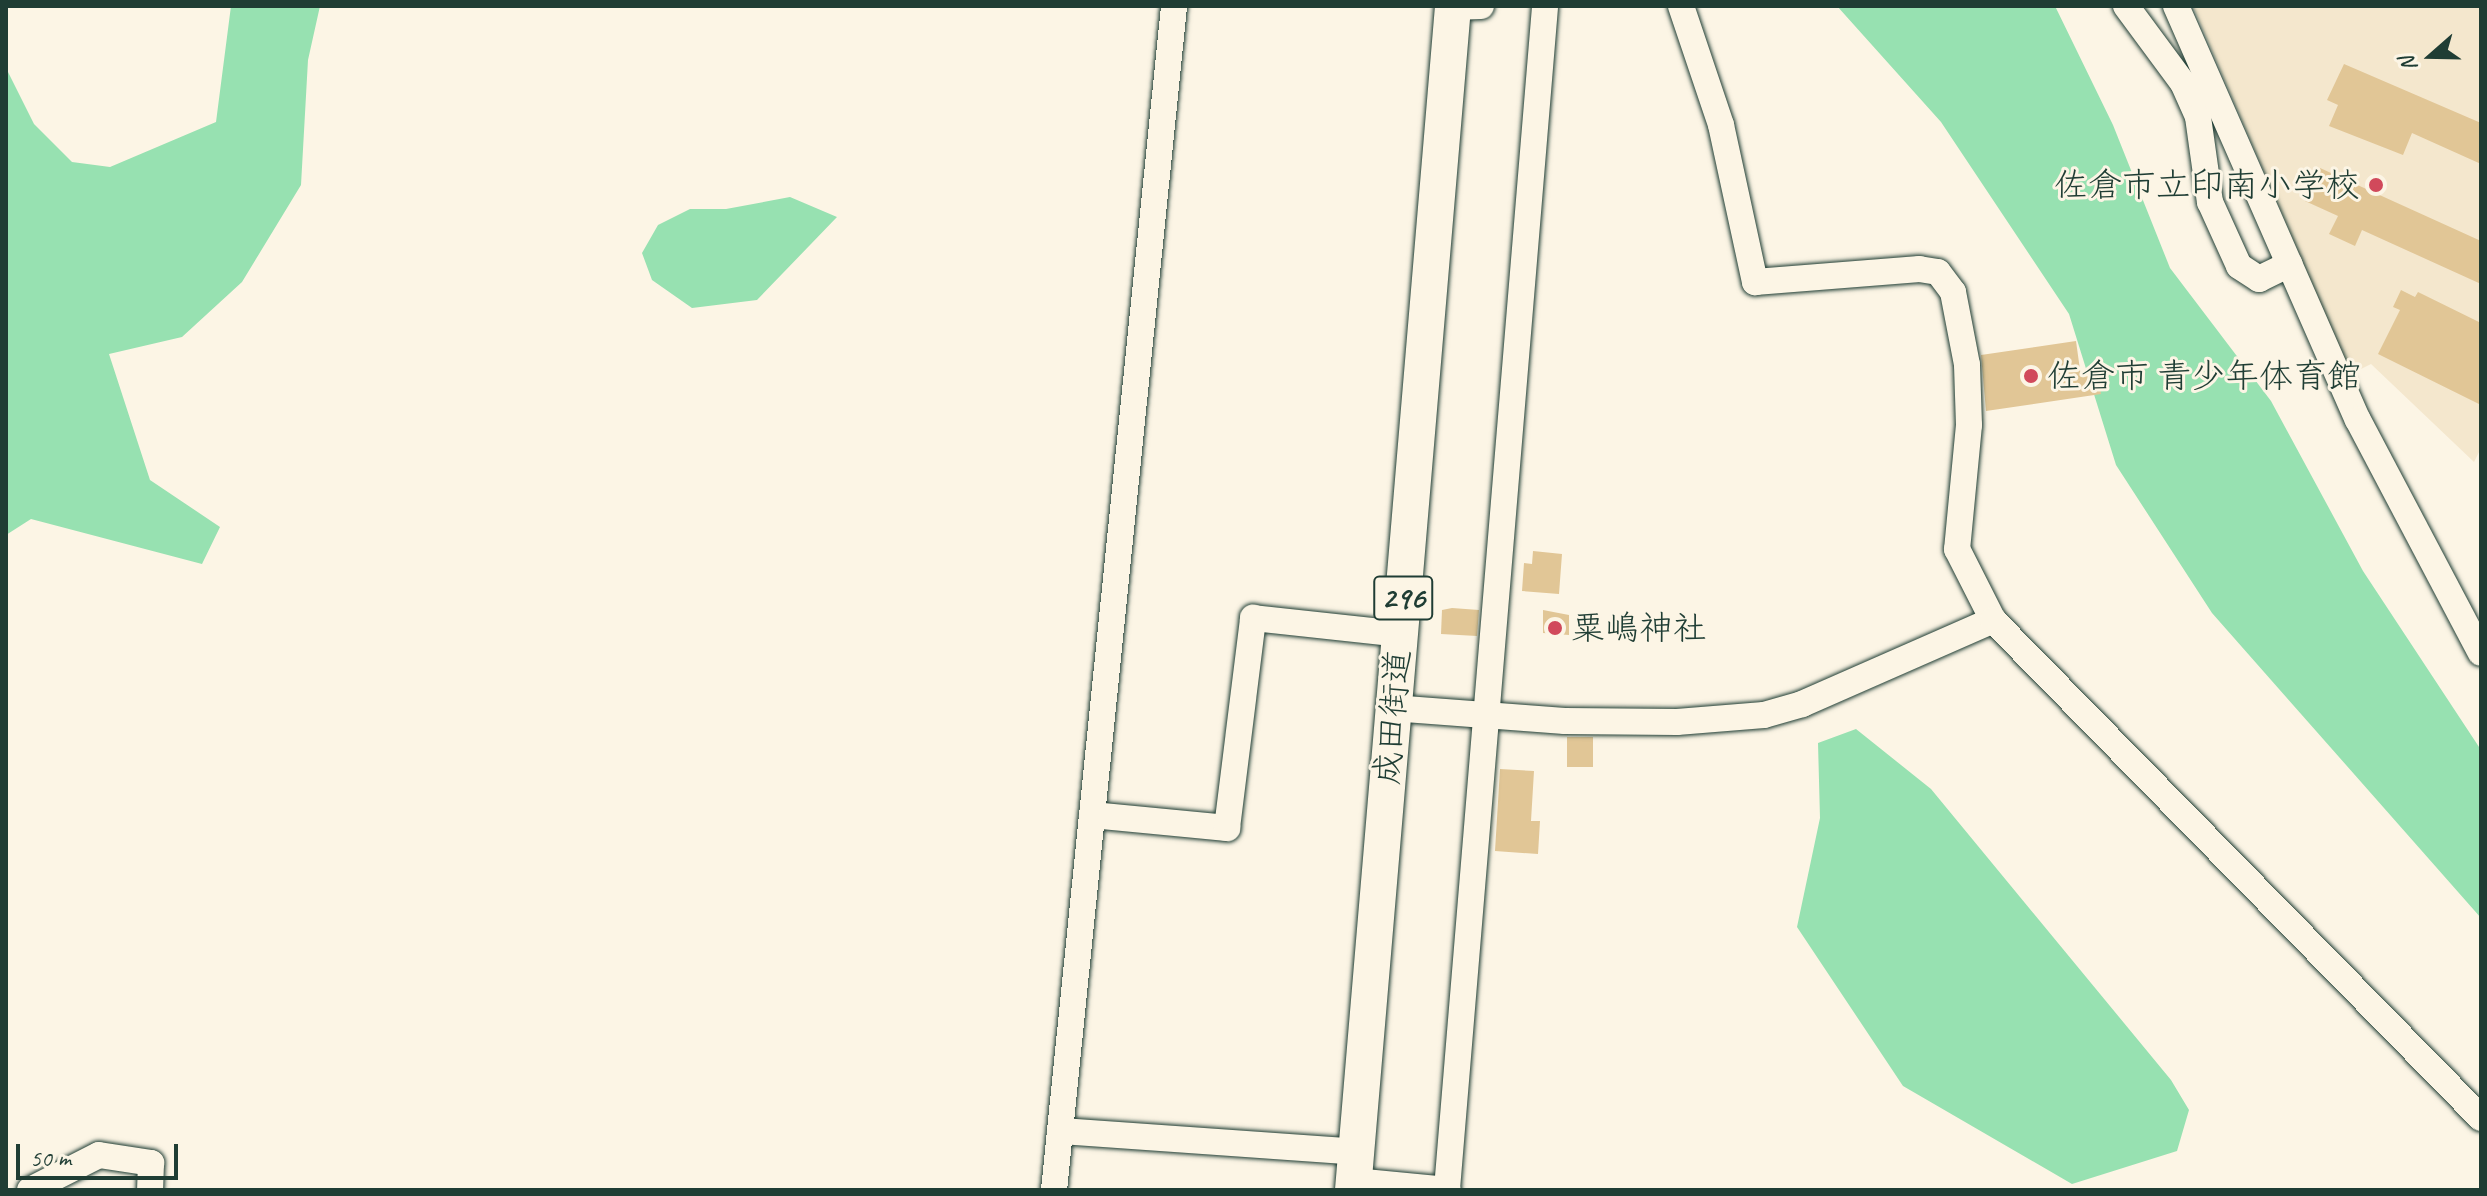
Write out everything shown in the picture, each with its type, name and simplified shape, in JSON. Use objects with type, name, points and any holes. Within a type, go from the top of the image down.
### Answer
[{"type":"highway","name":"成田街道","points":[[1355,1175],[1392,708],[1463,6]]},
{"type":"street","points":[[1054,1190],[1174,6]]},
{"type":"street","points":[[1060,1131],[1447,1190],[1545,6]]},
{"type":"street","points":[[1681,6],[1721,125],[1755,282],[1919,269],[1938,272],[1953,292],[1967,365],[1969,425],[1957,549],[1993,620],[2481,1118]]},
{"type":"street","points":[[2126,6],[2183,83],[2198,117],[2210,202],[2239,266],[2259,279],[2290,264]]},
{"type":"street","points":[[2176,6],[2358,420],[2481,653]]},
{"type":"street","points":[[1092,815],[1227,828],[1253,618],[1400,634]]},
{"type":"street","points":[[1392,708],[1664,722],[1764,715],[1802,704],[1993,620]]},
{"type":"street","points":[[30,1190],[99,1155],[151,1163],[150,1190]]},
{"type":"shaded area","name":"佐倉市立印南小学校","points":[[2193,6],[2481,6],[2481,448],[2474,462],[2371,364],[2351,374]]},
{"type":"green space","points":[[231,6],[320,6],[308,60],[301,185],[242,282],[182,337],[109,354],[150,480],[220,527],[202,564],[31,519],[6,535],[6,68],[34,124],[72,162],[110,167],[216,122]]},
{"type":"green space","points":[[1837,6],[2055,6],[2113,125],[2170,268],[2271,401],[2363,571],[2481,750],[2481,918],[2212,613],[2116,465],[2069,314],[1941,122]]},
{"type":"green space","points":[[790,197],[837,217],[757,300],[692,308],[652,280],[642,253],[658,225],[690,209],[726,209]]},
{"type":"green space","points":[[1856,729],[1931,789],[2171,1080],[2189,1110],[2177,1151],[2072,1184],[1903,1086],[1797,927],[1820,818],[1818,743]]},
{"type":"building","points":[[2344,64],[2481,123],[2481,164],[2412,133],[2403,155],[2329,126],[2338,105],[2327,100]]},
{"type":"building","points":[[2320,168],[2481,241],[2481,284],[2362,230],[2355,246],[2329,234],[2338,216],[2305,201]]},
{"type":"building","points":[[2401,290],[2415,297],[2418,292],[2481,323],[2481,405],[2378,354],[2400,310],[2393,307]]},
{"type":"building","name":"佐倉市 青少年体育館","points":[[2076,341],[2081,377],[2098,375],[2101,394],[1986,411],[1981,355]]},
{"type":"building","points":[[1533,551],[1562,554],[1559,594],[1522,591],[1524,563],[1532,564]]},
{"type":"building","points":[[1442,610],[1479,610],[1477,636],[1441,634]]},
{"type":"building","points":[[1543,610],[1569,615],[1569,635],[1543,633]]},
{"type":"building","points":[[1567,737],[1593,737],[1593,767],[1567,767]]},
{"type":"building","points":[[1500,769],[1534,771],[1531,821],[1540,821],[1538,854],[1495,851]]},
{"type":"place","name":"佐倉市立印南小学校","points":[[2376,185]]},
{"type":"place","name":"佐倉市 青少年体育館","points":[[2031,376]]},
{"type":"place","name":"粟嶋神社","points":[[1555,628]]}]
